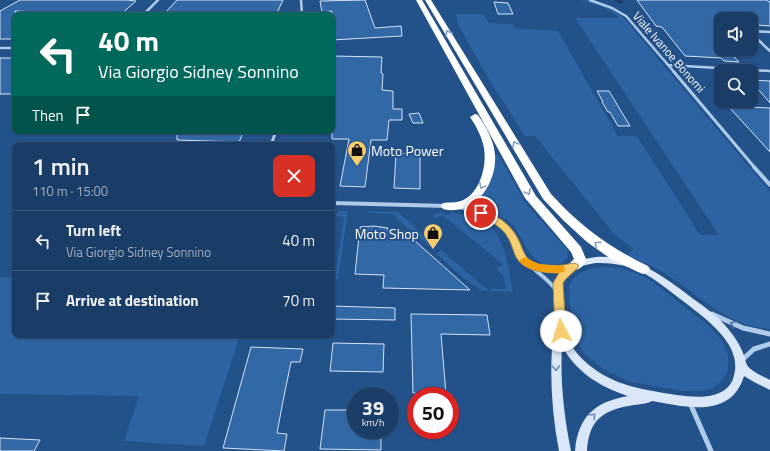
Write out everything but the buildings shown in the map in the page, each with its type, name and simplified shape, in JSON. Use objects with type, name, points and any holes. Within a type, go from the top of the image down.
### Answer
[{"type":"highway","points":[[419,0],[531,198],[577,250],[579,262],[574,266]]},
{"type":"highway","points":[[428,0],[539,184],[550,199],[571,222],[599,245],[618,258],[643,269]]},
{"type":"highway","points":[[447,206],[462,205],[471,200],[483,186],[489,166],[489,146],[473,111],[466,83]]},
{"type":"main road","points":[[741,363],[737,384],[727,395],[709,401],[689,401],[665,398],[629,392],[618,388],[591,372],[576,358],[566,344],[561,331],[559,316],[559,280],[567,270],[585,262],[605,260],[623,262],[643,269],[663,280],[714,320],[726,332],[736,348],[743,368],[748,373],[770,385]]},
{"type":"main road","points":[[559,316],[556,361],[560,422],[564,451]]},
{"type":"main road","points":[[581,451],[581,438],[586,424],[595,413],[621,402],[636,399],[665,398]]},
{"type":"street","points":[[146,12],[158,0]]},
{"type":"street","points":[[301,0],[302,12]]},
{"type":"street","name":"Viale Ivanoe Bonomi","points":[[590,0],[612,8],[624,15],[770,185]]},
{"type":"street","points":[[758,32],[770,32]]},
{"type":"street","points":[[758,39],[770,51]]},
{"type":"street","points":[[0,48],[12,48]]},
{"type":"street","points":[[668,66],[770,71]]},
{"type":"street","points":[[335,203],[447,206],[477,212],[500,223],[512,237],[520,256],[552,285],[558,294]]},
{"type":"street","points":[[527,263],[539,268],[552,269],[564,269],[574,266]]},
{"type":"street","points":[[692,303],[743,328],[770,334]]},
{"type":"street","points":[[741,363],[745,356],[752,351],[770,344]]},
{"type":"street","points":[[689,401],[711,451]]},
{"type":"shaded area","points":[[580,0],[591,1],[603,5],[623,17],[770,192],[770,329],[754,327],[726,315],[713,308],[663,272],[650,265],[626,256],[634,249],[615,235],[535,136],[525,136],[491,83],[458,25],[456,14],[483,14],[489,23],[513,24],[515,28],[558,31],[618,136],[637,136],[700,235],[719,235],[575,18],[619,18],[611,11]]},
{"type":"shaded area","points":[[498,154],[526,204],[567,249],[568,257],[562,263],[553,265],[544,264],[537,260],[527,249],[515,228],[509,222],[476,205],[476,202],[490,180],[495,155]]},
{"type":"shaded area","points":[[340,211],[348,211],[338,279],[335,279],[344,217],[335,216]]},
{"type":"shaded area","points":[[369,211],[398,212],[435,245],[429,246],[395,217],[395,214],[369,213]]},
{"type":"shaded area","points":[[444,213],[444,215],[450,215],[450,213],[468,215],[482,221],[492,228],[504,249],[513,292],[491,291],[491,289],[506,289],[503,275],[496,269],[503,264],[442,215],[435,219],[434,214]]},
{"type":"shaded area","points":[[441,250],[489,291],[484,291],[470,283],[437,254]]},
{"type":"shaded area","points":[[593,268],[622,268],[649,279],[709,326],[722,341],[728,355],[728,371],[722,381],[712,388],[703,391],[684,391],[630,382],[603,369],[585,354],[574,338],[571,323],[569,287],[571,282],[578,274]]},
{"type":"shaded area","points":[[0,277],[12,278],[12,338],[239,338],[204,446],[124,441],[139,396],[0,394]]},
{"type":"waterway","points":[[618,0],[621,3]]},
{"type":"slow traffic","points":[[524,261],[539,268],[560,269]]},
{"type":"place","name":"Moto Power","points":[[357,167]]},
{"type":"place","name":"Moto Shop","points":[[433,250]]},
{"type":"route","points":[[481,213],[500,223],[507,230],[514,239],[520,256],[530,265],[539,268],[552,269],[564,269],[574,266],[563,274],[558,283],[561,331]]}]
